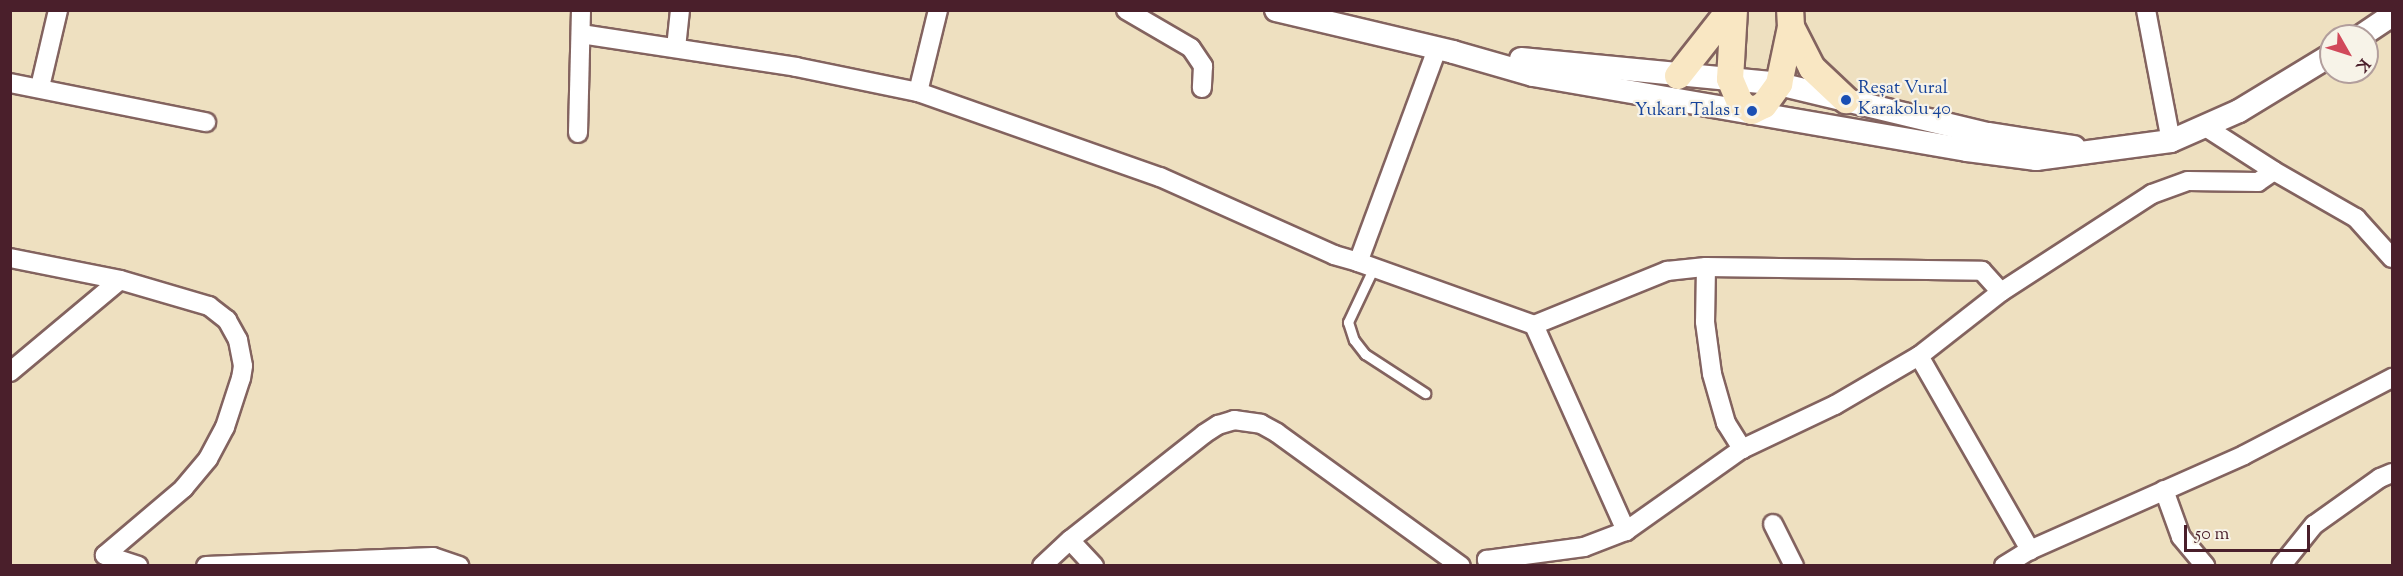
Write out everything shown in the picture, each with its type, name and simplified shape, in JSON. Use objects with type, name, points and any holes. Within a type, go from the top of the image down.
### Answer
[{"type":"main road","points":[[1678,76],[1732,10]]},
{"type":"main road","points":[[1732,10],[1730,79],[1740,103],[1752,111],[1764,105],[1779,84],[1790,19]]},
{"type":"main road","points":[[1790,19],[1812,68],[1846,100]]},
{"type":"street","points":[[40,87],[58,10]]},
{"type":"street","points":[[578,133],[581,10]]},
{"type":"street","points":[[676,48],[680,10]]},
{"type":"street","points":[[918,92],[938,10]]},
{"type":"street","points":[[1126,10],[1191,48],[1203,66],[1202,88]]},
{"type":"street","points":[[1276,10],[1533,75],[1752,111],[1967,150],[2036,159],[2171,141],[2240,111],[2319,62]]},
{"type":"street","points":[[2146,10],[2171,141]]},
{"type":"street","points":[[2379,24],[2392,15]]},
{"type":"street","points":[[580,34],[796,67],[918,92],[1160,177],[1334,255],[1534,325],[1667,271],[1706,267],[1982,271],[2001,292]]},
{"type":"street","points":[[1366,265],[1445,51]]},
{"type":"street","points":[[1445,51],[1678,76],[1779,84],[1988,134],[2102,152]]},
{"type":"street","points":[[10,83],[40,87],[206,122]]},
{"type":"street","points":[[2204,126],[2274,171],[2355,218],[2392,258]]},
{"type":"street","points":[[1483,564],[1584,547],[1626,531],[1742,449],[1835,405],[1919,356],[2001,292],[2152,194],[2169,186],[2206,180],[2258,182],[2274,171]]},
{"type":"street","points":[[10,258],[120,280],[209,306],[219,312],[238,340],[243,366],[225,428],[208,459],[184,488],[105,555],[138,566]]},
{"type":"street","points":[[1706,267],[1705,322],[1712,374],[1726,423],[1742,449]]},
{"type":"street","points":[[14,365],[120,280]]},
{"type":"street","points":[[1534,325],[1626,531]]},
{"type":"street","points":[[1919,356],[2030,550]]},
{"type":"street","points":[[2004,566],[2030,550],[2244,455],[2392,378]]},
{"type":"street","points":[[1042,566],[1070,540],[1218,425],[1234,420],[1248,420],[1277,434],[1461,566]]},
{"type":"street","points":[[2281,566],[2314,525],[2380,478],[2392,473]]},
{"type":"street","points":[[2164,490],[2181,537],[2205,566]]},
{"type":"street","points":[[1773,524],[1794,566]]},
{"type":"street","points":[[1070,540],[1094,566]]},
{"type":"street","points":[[206,566],[433,557],[459,566]]},
{"type":"lane","points":[[1366,265],[1348,322],[1354,340],[1365,354],[1425,393]]},
{"type":"place","name":"Reşat Vural Karakolu 40","points":[[1846,100]]},
{"type":"place","name":"Yukarı Talas 1","points":[[1752,111]]}]
